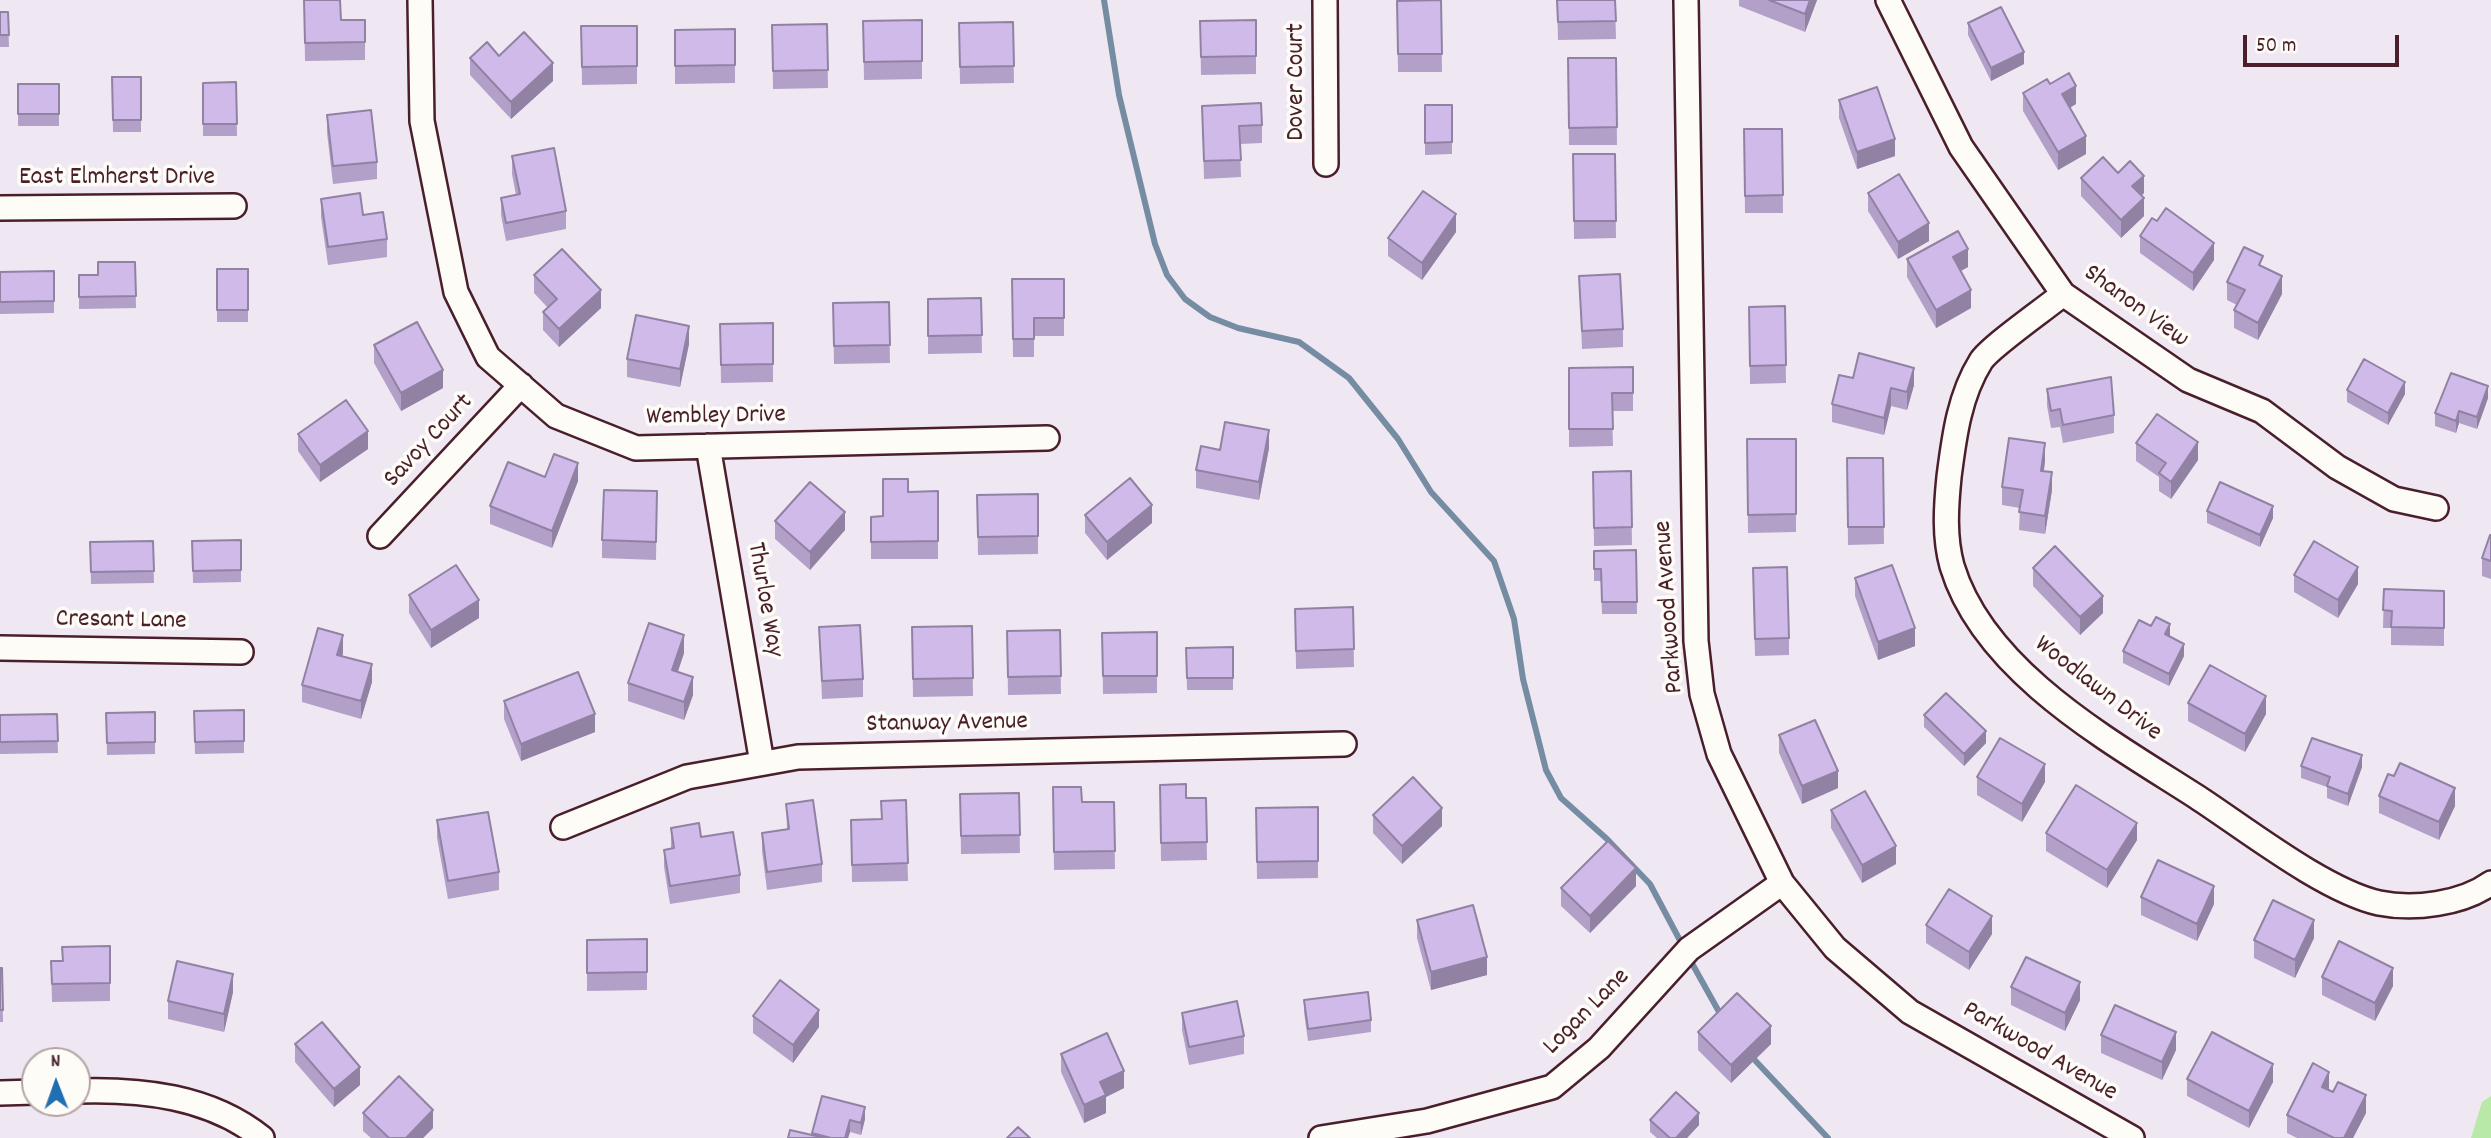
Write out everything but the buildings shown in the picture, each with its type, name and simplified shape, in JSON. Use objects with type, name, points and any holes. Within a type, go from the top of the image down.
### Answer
[{"type":"street","name":"Wembley Drive","points":[[420,0],[422,121],[456,292],[488,357],[556,416],[636,448],[1047,438]]},
{"type":"street","name":"Dover Court","points":[[1325,0],[1326,164]]},
{"type":"street","name":"Parkwood Avenue","points":[[1686,0],[1696,641],[1702,694],[1719,754],[1782,883],[1835,948],[1910,1012],[2132,1138]]},
{"type":"street","name":"Shanon View","points":[[1888,0],[1961,147],[2063,294],[2188,380],[2262,411],[2337,467],[2394,499],[2436,508]]},
{"type":"street","name":"East Elmherst Drive","points":[[0,208],[233,206]]},
{"type":"street","name":"Woodlawn Drive","points":[[2063,294],[1982,359],[1957,419],[1945,515],[1952,566],[1978,624],[2027,677],[2106,738],[2333,886],[2380,903],[2430,905],[2478,892],[2491,883]]},
{"type":"street","name":"Savoy Court","points":[[380,536],[521,386]]},
{"type":"street","name":"Thurloe Way","points":[[708,446],[762,763]]},
{"type":"street","name":"Cresant Lane","points":[[0,648],[241,652]]},
{"type":"street","name":"Stanway Avenue","points":[[563,828],[687,777],[798,757],[1343,744]]},
{"type":"street","name":"Logan Lane","points":[[1321,1138],[1427,1121],[1552,1087],[1599,1048],[1689,949],[1782,883]]},
{"type":"street","points":[[91,1091],[145,1092],[197,1104],[241,1121],[261,1138]]},
{"type":"street","points":[[0,1093],[21,1092]]},
{"type":"green space","points":[[2491,1096],[2491,1138],[2471,1138],[2482,1102]]},
{"type":"waterway","points":[[1104,0],[1119,95],[1155,244],[1167,275],[1185,299],[1210,317],[1238,328],[1299,342],[1349,378],[1398,439],[1431,492],[1494,561],[1514,619],[1523,679],[1546,770],[1561,798],[1607,839],[1650,884],[1684,948]]},
{"type":"waterway","points":[[1689,958],[1723,1019]]},
{"type":"waterway","points":[[1750,1055],[1828,1138]]}]
